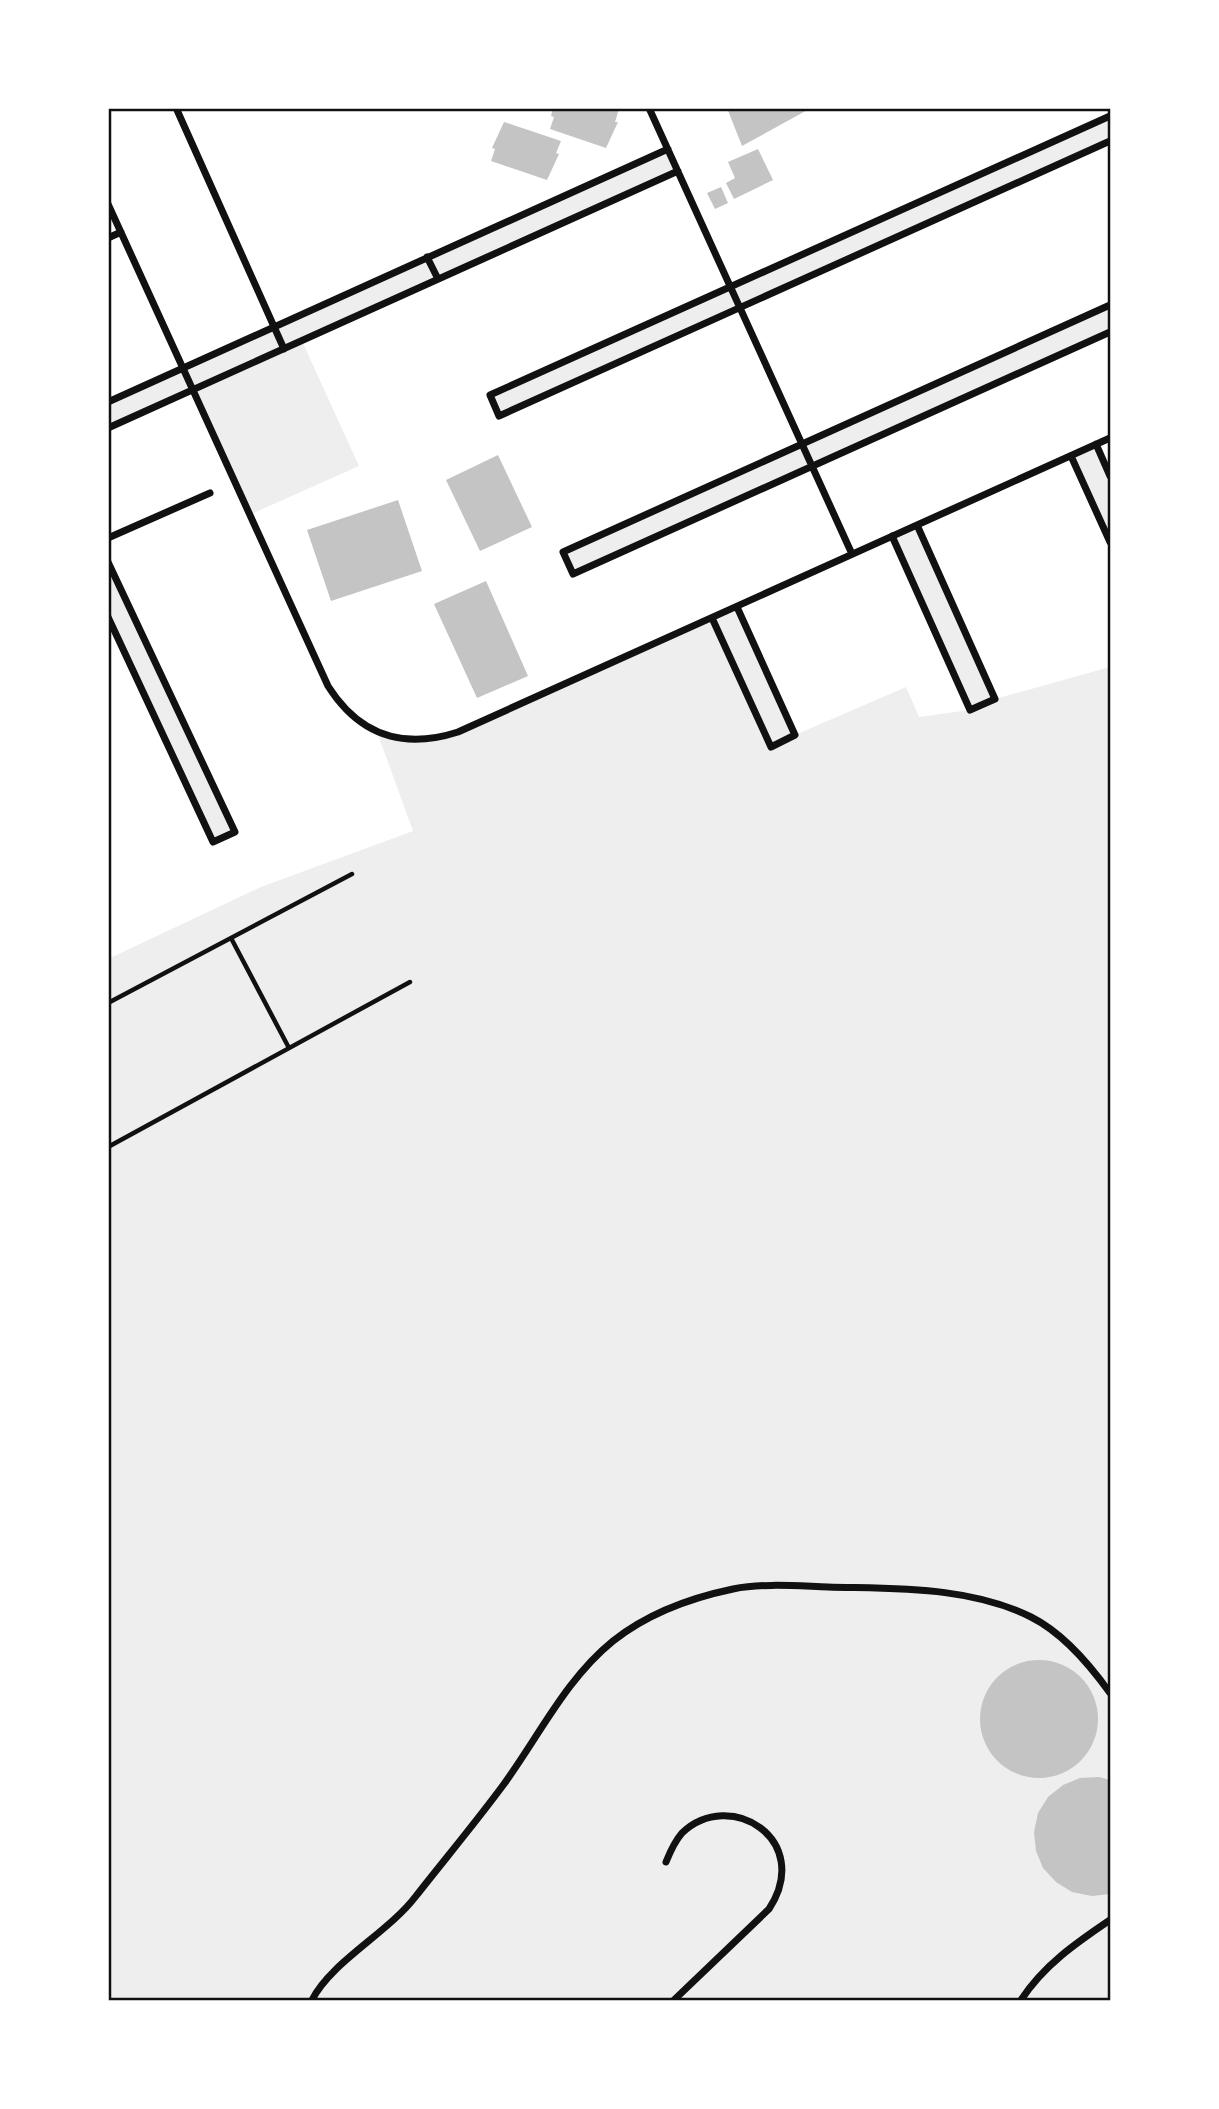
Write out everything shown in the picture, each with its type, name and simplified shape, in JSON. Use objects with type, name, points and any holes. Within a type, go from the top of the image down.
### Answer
[{"type":"street","points":[[649,108],[852,554]]},
{"type":"street","points":[[177,110],[284,349]]},
{"type":"street","points":[[1111,116],[490,395],[499,416],[1111,141]]},
{"type":"street","points":[[108,402],[667,149]]},
{"type":"street","points":[[108,428],[678,171]]},
{"type":"street","points":[[110,209],[328,685],[349,715],[391,737],[417,739],[442,737],[458,732],[1111,438]]},
{"type":"street","points":[[108,238],[121,232]]},
{"type":"street","points":[[428,257],[438,279]]},
{"type":"street","points":[[1111,305],[563,552],[573,574],[1111,332]]},
{"type":"street","points":[[1096,444],[1111,476]]},
{"type":"street","points":[[1071,456],[1111,542]]},
{"type":"street","points":[[108,538],[210,493]]},
{"type":"street","points":[[892,536],[970,710],[995,699],[916,525]]},
{"type":"street","points":[[108,562],[235,832],[213,842],[108,617]]},
{"type":"street","points":[[712,618],[771,747],[795,735],[737,607]]},
{"type":"street","points":[[312,2000],[326,1979],[413,1900],[504,1784],[564,1694],[595,1657],[634,1626],[685,1602],[736,1589],[764,1586],[894,1589],[978,1598],[1020,1612],[1046,1626],[1071,1647],[1111,1693]]},
{"type":"street","points":[[666,1862],[681,1835],[692,1826],[704,1820],[735,1817],[762,1828],[772,1838],[784,1869],[778,1895],[769,1909],[674,2000]]},
{"type":"street","points":[[1021,2000],[1062,1953],[1111,1920]]},
{"type":"lane","points":[[108,1003],[352,874]]},
{"type":"lane","points":[[231,938],[289,1048]]},
{"type":"lane","points":[[108,1147],[410,982]]},
{"type":"shaded area","points":[[1110,116],[1110,141],[499,416],[490,395]]},
{"type":"shaded area","points":[[667,149],[678,171],[302,341],[359,466],[249,515],[193,390],[109,428],[108,402]]},
{"type":"shaded area","points":[[1110,305],[1110,332],[573,574],[563,552]]},
{"type":"shaded area","points":[[1096,444],[1110,476],[1110,542],[1071,456]]},
{"type":"shaded area","points":[[917,525],[995,699],[1110,667],[1110,2000],[109,2000],[108,959],[261,887],[413,831],[377,732],[391,737],[442,737],[737,607],[795,735],[906,687],[919,717],[970,710],[892,536]]},
{"type":"shaded area","points":[[108,562],[235,832],[213,842],[109,617]]},
{"type":"building","points":[[553,108],[619,109],[615,122],[618,122],[606,148],[550,129],[554,117],[551,116]]},
{"type":"building","points":[[727,108],[811,108],[742,146]]},
{"type":"building","points":[[504,122],[561,141],[556,153],[559,154],[547,180],[491,161],[495,149],[492,148]]},
{"type":"building","points":[[758,149],[773,180],[734,199],[726,183],[735,178],[728,162]]},
{"type":"building","points":[[721,187],[728,203],[715,209],[707,193]]},
{"type":"building","points":[[498,455],[532,527],[480,551],[446,480]]},
{"type":"building","points":[[398,500],[422,571],[331,601],[307,530]]},
{"type":"building","points":[[486,581],[528,676],[477,698],[434,604]]},
{"type":"building","points":[[1039,1660],[1062,1664],[1081,1677],[1094,1696],[1098,1719],[1094,1742],[1081,1761],[1062,1774],[1039,1778],[1016,1774],[997,1761],[984,1742],[980,1719],[984,1696],[997,1677],[1016,1664]]},
{"type":"building","points":[[1099,1777],[1110,1780],[1110,1894],[1092,1896],[1072,1892],[1056,1882],[1043,1868],[1036,1851],[1034,1832],[1038,1813],[1048,1797],[1063,1785],[1080,1778]]}]
